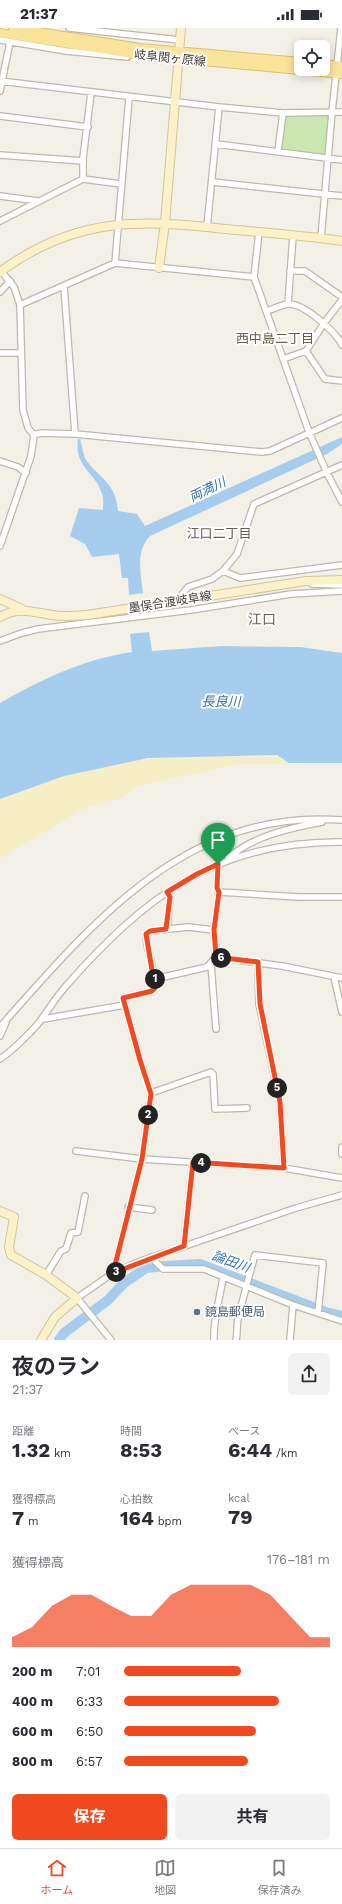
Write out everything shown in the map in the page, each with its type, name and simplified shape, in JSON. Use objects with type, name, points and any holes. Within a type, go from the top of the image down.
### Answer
[{"type":"main road","name":"岐阜関ヶ原線","points":[[13,28],[23,34]]},
{"type":"main road","name":"岐阜関ヶ原線","points":[[0,33],[23,34],[179,57],[340,70]]},
{"type":"main road","name":"岐阜関ヶ原線","points":[[179,57],[294,62]]},
{"type":"main road","points":[[330,66],[340,70]]},
{"type":"street","points":[[70,28],[179,40]]},
{"type":"street","points":[[159,268],[165,223],[176,103],[181,28]]},
{"type":"street","points":[[321,238],[332,112],[340,70],[341,28]]},
{"type":"street","points":[[0,40],[66,50],[179,57]]},
{"type":"street","points":[[0,90],[10,42]]},
{"type":"street","points":[[1,81],[129,98],[219,107],[283,112],[342,112]]},
{"type":"street","points":[[83,179],[83,161],[91,93]]},
{"type":"street","points":[[114,263],[129,98]]},
{"type":"street","points":[[207,227],[213,182],[219,107]]},
{"type":"street","points":[[278,151],[283,112]]},
{"type":"street","points":[[0,116],[88,127]]},
{"type":"street","points":[[216,144],[342,160]]},
{"type":"street","points":[[0,155],[83,161]]},
{"type":"street","points":[[0,221],[83,179],[121,184]]},
{"type":"street","points":[[213,182],[342,196]]},
{"type":"street","points":[[0,196],[38,201]]},
{"type":"street","points":[[0,546],[26,473],[31,456],[34,435],[28,428],[23,410],[20,305],[17,293],[10,281],[0,271],[29,252],[59,238],[118,224],[165,223],[342,241]]},
{"type":"street","points":[[259,232],[254,277],[309,433],[326,472],[342,502]]},
{"type":"street","points":[[288,304],[293,236]]},
{"type":"street","points":[[20,305],[114,263],[254,277]]},
{"type":"street","points":[[283,359],[306,351],[342,299],[305,271],[290,271]]},
{"type":"street","points":[[0,292],[10,281]]},
{"type":"street","points":[[64,286],[74,434]]},
{"type":"street","points":[[267,311],[288,304],[298,305],[324,323],[342,345]]},
{"type":"street","points":[[306,351],[325,379],[342,381]]},
{"type":"street","points":[[0,353],[21,353]]},
{"type":"street","points":[[34,435],[41,433],[74,434],[262,452],[270,451],[342,418]]},
{"type":"street","points":[[0,461],[18,467],[26,473]]},
{"type":"street","points":[[177,600],[188,587],[212,579],[223,571],[237,554],[254,504],[342,465]]},
{"type":"street","points":[[223,571],[240,578],[342,565]]},
{"type":"street","name":"墨俣合渡岐阜線","points":[[0,617],[9,612],[22,609],[65,617],[87,615],[306,581],[342,580]]},
{"type":"street","points":[[306,581],[312,584],[342,585]]},
{"type":"street","points":[[0,641],[38,629],[191,610],[291,594],[342,591]]},
{"type":"street","points":[[0,599],[22,609]]},
{"type":"street","points":[[155,979],[207,967],[216,957],[214,930],[219,892],[217,888],[221,863],[231,856],[271,835],[290,828],[340,820]]},
{"type":"street","points":[[0,1027],[56,965],[110,909],[158,870],[212,842],[253,828],[286,821],[340,820]]},
{"type":"street","points":[[0,1059],[43,1019],[53,1000],[82,967],[128,921],[147,905],[167,892],[197,874],[241,855],[296,844],[342,842]]},
{"type":"street","points":[[166,929],[170,897],[167,892]]},
{"type":"street","points":[[219,892],[299,897],[342,897]]},
{"type":"street","points":[[113,1273],[128,1207],[142,1159],[151,1094],[123,998],[152,991],[155,988],[155,979],[146,934],[150,931],[188,927],[214,930]]},
{"type":"street","points":[[216,957],[258,962],[342,978]]},
{"type":"street","points":[[258,962],[260,1004],[280,1102],[284,1168]]},
{"type":"street","points":[[211,964],[216,1029]]},
{"type":"street","points":[[334,977],[342,1012]]},
{"type":"street","points":[[43,1019],[125,1005]]},
{"type":"street","points":[[0,1036],[6,1020]]},
{"type":"street","points":[[151,1094],[211,1072],[213,1074],[215,1109],[247,1108]]},
{"type":"street","points":[[342,1147],[342,1154]]},
{"type":"street","points":[[76,1151],[142,1159],[284,1168],[342,1178]]},
{"type":"street","points":[[184,1246],[193,1162]]},
{"type":"street","points":[[41,1340],[55,1317],[77,1298],[113,1273],[151,1257],[296,1208],[342,1195]]},
{"type":"street","points":[[46,1275],[61,1251],[66,1250],[71,1232],[78,1232],[85,1196]]},
{"type":"street","points":[[128,1207],[152,1210]]},
{"type":"street","points":[[0,1210],[14,1217],[9,1247],[11,1255],[46,1275],[77,1298],[111,1340]]},
{"type":"street","points":[[236,1340],[238,1316],[243,1304],[246,1283],[255,1255],[323,1263],[318,1310]]},
{"type":"street","points":[[151,1257],[163,1269],[204,1270],[223,1278],[246,1283],[293,1304],[318,1310],[342,1321]]},
{"type":"street","points":[[214,1340],[215,1310],[221,1295],[223,1278]]},
{"type":"street","points":[[290,1340],[293,1304]]},
{"type":"green space","points":[[284,112],[332,116],[326,156],[280,150]]},
{"type":"sand","points":[[181,756],[287,757],[286,764],[237,764],[139,786],[118,799],[102,802],[80,811],[0,858],[0,798],[44,779],[107,763]]},
{"type":"water","points":[[342,437],[342,444],[327,454],[150,536],[142,549],[140,563],[143,593],[129,595],[128,578],[122,578],[119,554],[92,557],[85,544],[70,536],[79,508],[103,510],[103,497],[99,487],[79,457],[78,439],[80,439],[86,460],[111,488],[117,502],[118,511],[137,514],[145,526]]},
{"type":"water","name":"長良川","points":[[149,632],[152,651],[222,646],[300,647],[342,653],[342,763],[289,763],[277,755],[148,758],[64,776],[0,799],[0,703],[64,671],[114,655],[132,652],[130,634]]},
{"type":"waterway","name":"論田川","points":[[59,1340],[64,1333],[108,1300],[124,1283],[146,1268],[165,1266],[200,1264],[326,1312],[342,1316]]},
{"type":"place","name":"鏡島郵便局","points":[[197,1312]]},
{"type":"district","name":"西中島二丁目","points":[[275,338]]},
{"type":"district","name":"江口二丁目","points":[[219,533]]},
{"type":"district","name":"江口","points":[[262,619]]},
{"type":"route","points":[[218,864],[217,888],[219,892],[214,930],[216,957],[258,962],[260,1004],[280,1102],[284,1168],[193,1162],[184,1246],[158,1254],[113,1273],[129,1204],[142,1159],[151,1094],[123,998],[152,991],[155,988],[155,979],[146,934],[150,931],[166,929],[170,897],[167,892],[197,874],[218,864]]},
{"type":"water label","name":"両満川","points":[[207,489]]}]
